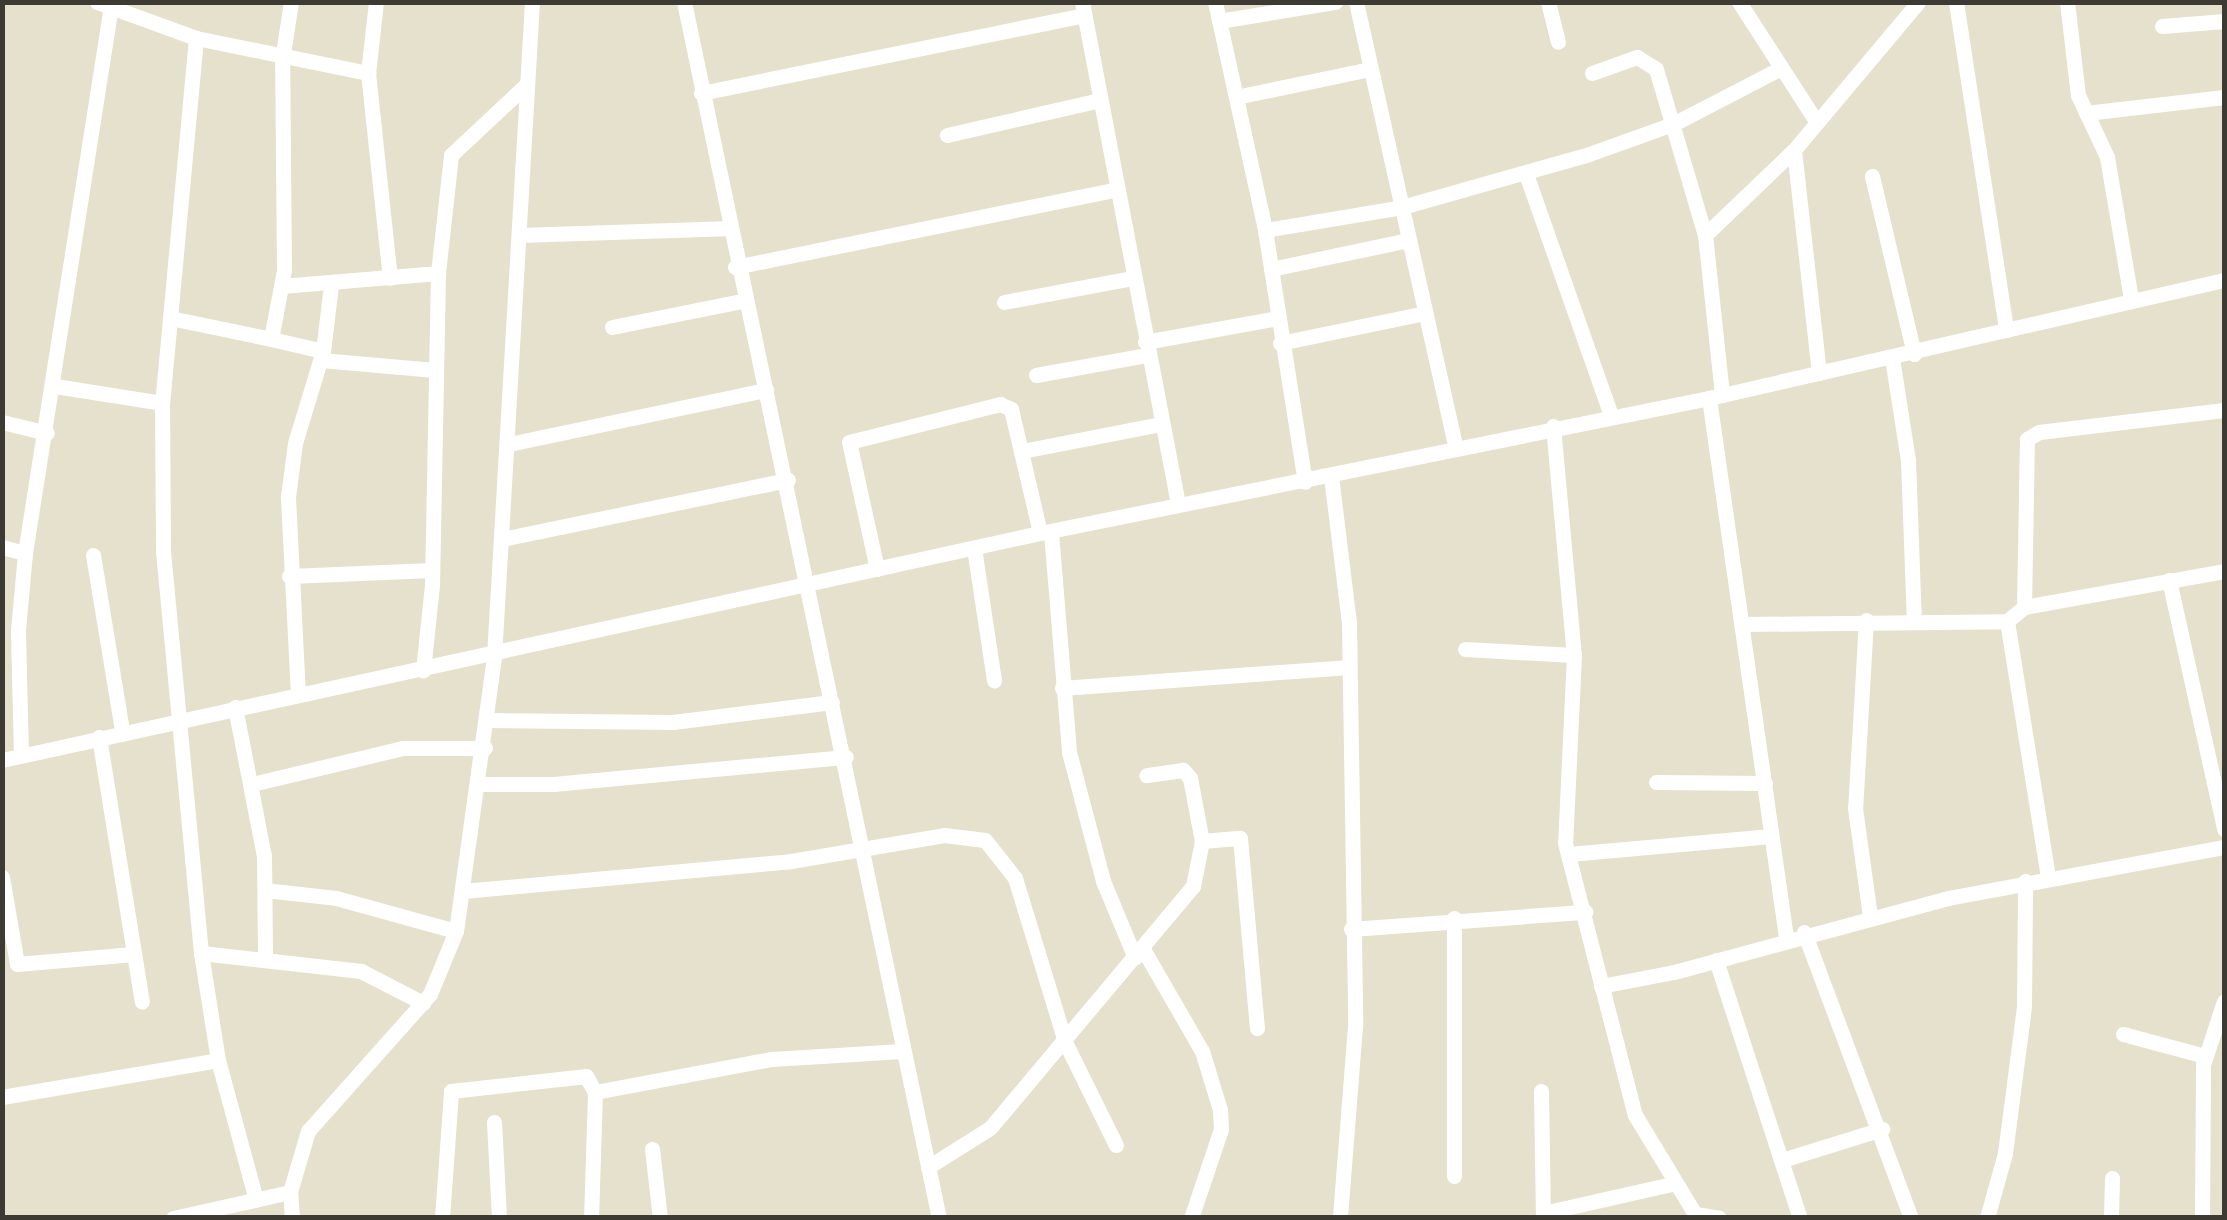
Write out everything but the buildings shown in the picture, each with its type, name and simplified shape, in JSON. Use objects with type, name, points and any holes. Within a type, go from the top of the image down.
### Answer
[{"type":"street","points":[[271,339],[280,286],[282,60],[291,2]]},
{"type":"street","points":[[376,2],[368,73],[390,278]]},
{"type":"street","points":[[292,1218],[290,1192],[308,1132],[423,1003],[456,931],[489,720],[509,444],[532,2]]},
{"type":"street","points":[[684,2],[726,228],[788,480],[866,849],[902,1050],[940,1218]]},
{"type":"street","points":[[1215,2],[1266,230],[1280,343],[1305,482]]},
{"type":"street","points":[[1219,22],[1335,2]]},
{"type":"street","points":[[1356,2],[1456,449]]},
{"type":"street","points":[[1548,2],[1558,42]]},
{"type":"street","points":[[1740,2],[1816,121]]},
{"type":"street","points":[[1704,235],[1794,150],[1918,2]]},
{"type":"street","points":[[1956,2],[1976,167],[2006,330]]},
{"type":"street","points":[[2067,2],[2086,113],[2107,157],[2131,299]]},
{"type":"street","points":[[20,755],[18,630],[26,553],[56,386],[104,4],[196,38],[282,60],[368,73]]},
{"type":"street","points":[[701,92],[1083,8],[1096,101],[1178,504]]},
{"type":"street","points":[[2162,26],[2224,22]]},
{"type":"street","points":[[196,38],[162,403],[163,552],[182,717],[201,953],[218,1060],[256,1200]]},
{"type":"street","points":[[1592,73],[1648,59],[1672,124],[1704,235],[1715,396],[1786,937]]},
{"type":"street","points":[[1266,230],[1402,207],[1526,174],[1672,124],[1781,68]]},
{"type":"street","points":[[1236,97],[1370,69]]},
{"type":"street","points":[[423,670],[432,570],[438,273],[451,155],[527,84]]},
{"type":"street","points":[[2086,113],[2224,97]]},
{"type":"street","points":[[947,135],[1096,101]]},
{"type":"street","points":[[1794,150],[1819,373]]},
{"type":"street","points":[[1526,174],[1610,416]]},
{"type":"street","points":[[1872,176],[1914,354]]},
{"type":"street","points":[[735,268],[1114,190]]},
{"type":"street","points":[[519,236],[726,228]]},
{"type":"street","points":[[1271,269],[1409,240]]},
{"type":"street","points":[[280,286],[438,273]]},
{"type":"street","points":[[1004,302],[1132,278]]},
{"type":"street","points":[[2,760],[182,717],[494,657],[1178,504],[1305,482],[1553,426],[1914,354],[2131,299],[2224,280]]},
{"type":"street","points":[[298,695],[289,576],[295,443],[322,356],[331,284]]},
{"type":"street","points":[[612,328],[742,301]]},
{"type":"street","points":[[1280,343],[1425,313]]},
{"type":"street","points":[[170,318],[271,339],[322,356],[434,370]]},
{"type":"street","points":[[1036,375],[1278,318]]},
{"type":"street","points":[[1892,358],[1908,460],[1914,621]]},
{"type":"street","points":[[56,386],[162,403]]},
{"type":"street","points":[[509,444],[766,390]]},
{"type":"street","points":[[876,569],[852,440],[1006,404],[1046,533],[1069,752],[1103,881],[1139,953],[1202,1050],[1220,1110],[1221,1130],[1191,1218]]},
{"type":"street","points":[[2024,607],[2027,439],[2039,432],[2224,410]]},
{"type":"street","points":[[2,422],[46,433]]},
{"type":"street","points":[[1022,451],[1161,424]]},
{"type":"street","points":[[1553,426],[1574,655],[1565,784],[1570,854],[1635,1115],[1672,1184],[1695,1216],[1719,1218]]},
{"type":"street","points":[[1331,476],[1349,667],[1356,1058],[1340,1218]]},
{"type":"street","points":[[502,538],[788,480]]},
{"type":"street","points":[[2,547],[26,553]]},
{"type":"street","points":[[974,548],[994,681]]},
{"type":"street","points":[[93,555],[122,730]]},
{"type":"street","points":[[289,576],[432,570]]},
{"type":"street","points":[[1742,624],[1866,620],[2006,622],[2024,607],[2224,571]]},
{"type":"street","points":[[2169,580],[2224,829]]},
{"type":"street","points":[[1866,620],[1855,808],[1870,916]]},
{"type":"street","points":[[2006,622],[2048,877]]},
{"type":"street","points":[[1465,650],[1574,655]]},
{"type":"street","points":[[1062,688],[1349,667]]},
{"type":"street","points":[[489,720],[672,722],[832,702]]},
{"type":"street","points":[[235,707],[252,784],[265,890],[265,956]]},
{"type":"street","points":[[100,737],[142,1002]]},
{"type":"street","points":[[252,784],[403,748],[485,748]]},
{"type":"street","points":[[480,784],[552,784],[846,757]]},
{"type":"street","points":[[928,1167],[990,1128],[1193,886],[1202,841],[1188,773],[1146,776]]},
{"type":"street","points":[[1656,782],[1765,782]]},
{"type":"street","points":[[463,891],[866,849],[963,834],[985,840],[1005,859],[1065,1042],[1116,1146]]},
{"type":"street","points":[[1570,854],[1770,836]]},
{"type":"street","points":[[1202,841],[1240,838],[1257,1028]]},
{"type":"street","points":[[1600,986],[1716,960],[1804,932],[2025,881],[2224,848]]},
{"type":"street","points":[[2,878],[17,964],[134,954]]},
{"type":"street","points":[[1987,1218],[2004,1153],[2024,1006],[2025,881]]},
{"type":"street","points":[[265,890],[336,898],[456,931]]},
{"type":"street","points":[[1351,929],[1454,918],[1585,912]]},
{"type":"street","points":[[1454,918],[1454,1176]]},
{"type":"street","points":[[1804,932],[1882,1130],[1911,1218]]},
{"type":"street","points":[[201,953],[265,956],[381,976],[423,1003]]},
{"type":"street","points":[[1716,960],[1800,1218]]},
{"type":"street","points":[[2202,1218],[2205,1056],[2224,1001]]},
{"type":"street","points":[[2123,1034],[2205,1056]]},
{"type":"street","points":[[595,1092],[744,1062],[902,1050]]},
{"type":"street","points":[[2,1097],[218,1060]]},
{"type":"street","points":[[442,1218],[450,1091],[586,1076],[595,1092],[591,1218]]},
{"type":"street","points":[[1541,1090],[1538,1204],[1543,1213],[1672,1184]]},
{"type":"street","points":[[494,1122],[499,1218]]},
{"type":"street","points":[[1782,1160],[1882,1130]]},
{"type":"street","points":[[652,1149],[660,1218]]},
{"type":"street","points":[[2111,1218],[2112,1178]]},
{"type":"street","points":[[173,1218],[290,1192]]}]
